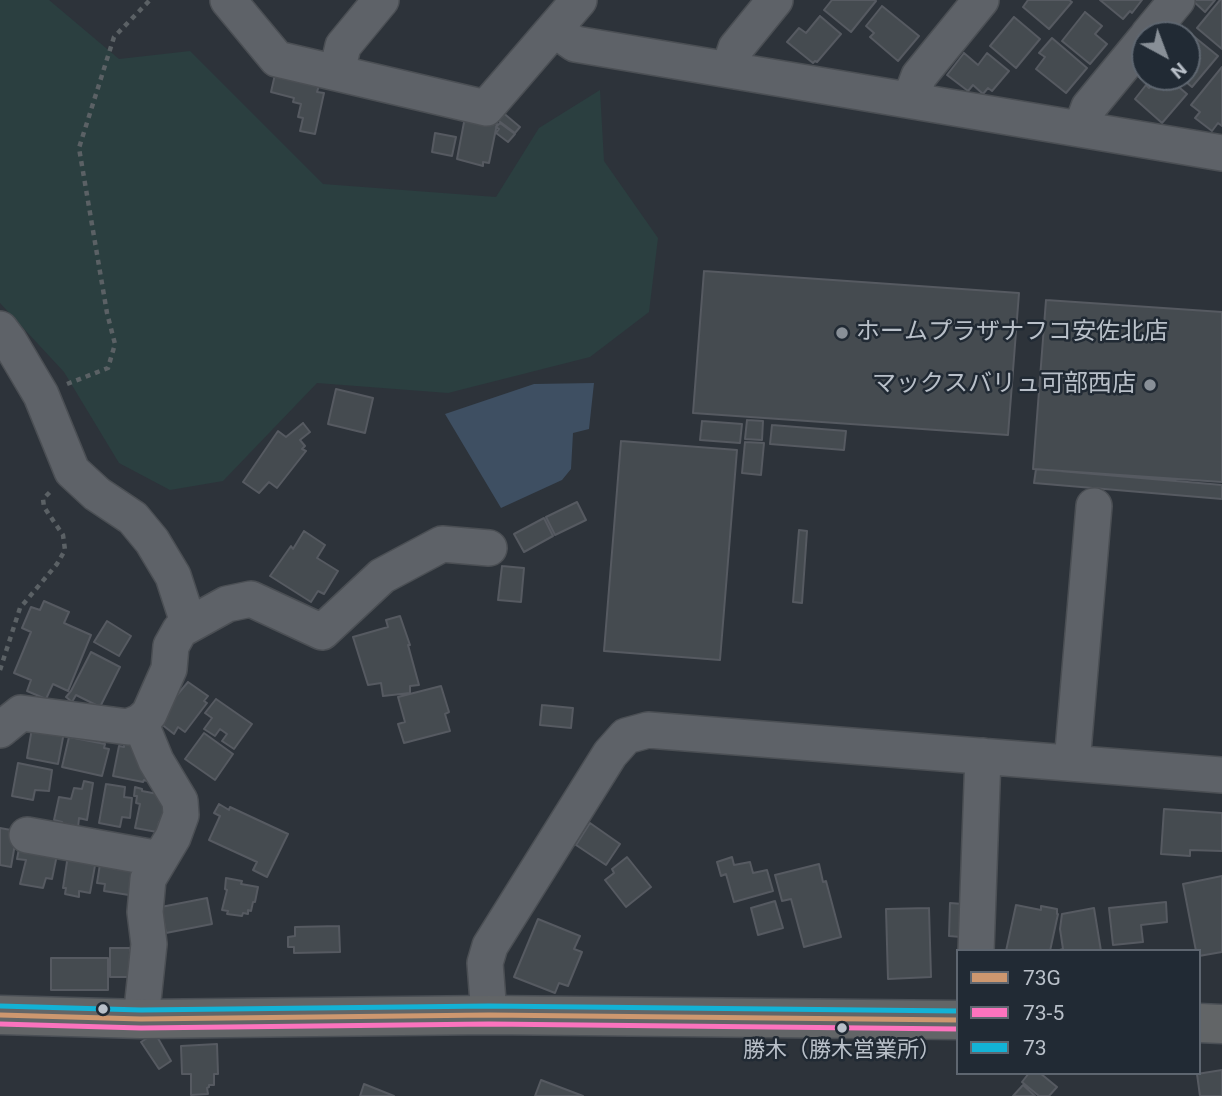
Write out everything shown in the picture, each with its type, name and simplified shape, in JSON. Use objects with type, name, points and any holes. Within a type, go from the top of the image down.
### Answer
[{"type":"highway","points":[[1,1016],[141,1019],[489,1015],[956,1020]]},
{"type":"highway","points":[[1201,1023],[1222,1024]]},
{"type":"street","points":[[228,0],[277,59],[486,108],[579,0]]},
{"type":"street","points":[[337,72],[343,46],[381,0]]},
{"type":"street","points":[[729,69],[736,48],[775,0]]},
{"type":"street","points":[[910,100],[919,76],[982,0]]},
{"type":"street","points":[[1160,21],[1177,0]]},
{"type":"street","points":[[555,30],[575,44],[1222,153]]},
{"type":"street","points":[[1081,129],[1089,107],[1131,56]]},
{"type":"street","points":[[0,329],[41,395],[72,471],[97,494],[133,518],[152,541],[173,576],[190,625]]},
{"type":"street","points":[[1072,763],[1094,506]]},
{"type":"street","points":[[0,730],[21,713],[128,727],[149,714],[169,669],[171,646],[180,630],[227,604],[251,599],[322,632],[382,576],[442,544],[489,548]]},
{"type":"street","points":[[140,722],[156,761],[180,801],[181,815],[173,837],[148,879],[145,912],[149,944],[141,1019]]},
{"type":"street","points":[[489,1015],[485,963],[490,946],[610,754],[626,736],[648,730],[1222,775]]},
{"type":"street","points":[[976,949],[983,756]]},
{"type":"street","points":[[27,835],[160,859]]},
{"type":"path","points":[[41,395],[108,368],[115,344],[107,313],[79,148],[114,37],[150,0]]},
{"type":"path","points":[[0,670],[20,608],[57,564],[65,550],[63,535],[44,507],[43,499],[72,471]]},
{"type":"green space","points":[[0,0],[49,0],[119,59],[190,51],[323,184],[496,197],[539,128],[600,90],[604,161],[658,238],[649,312],[590,357],[448,393],[317,383],[223,481],[170,490],[119,463],[64,372],[0,303]]},
{"type":"water","points":[[594,383],[589,429],[573,433],[571,469],[562,480],[501,508],[445,414],[534,384]]},
{"type":"building","points":[[832,0],[876,1],[851,32],[824,10]]},
{"type":"building","points":[[1028,0],[1072,2],[1049,29],[1023,7]]},
{"type":"building","points":[[1100,0],[1142,0],[1132,13],[1130,11],[1123,19]]},
{"type":"building","points":[[1192,0],[1215,0],[1205,12]]},
{"type":"building","points":[[1222,0],[1222,49],[1201,31],[1201,23]]},
{"type":"building","points":[[882,6],[919,36],[898,61],[870,37],[874,33],[866,26]]},
{"type":"building","points":[[1085,12],[1102,26],[1095,34],[1107,44],[1090,64],[1062,41]]},
{"type":"building","points":[[820,16],[841,34],[817,62],[813,63],[787,42],[799,28],[806,33]]},
{"type":"building","points":[[1014,17],[1040,39],[1016,68],[990,46]]},
{"type":"building","points":[[1052,38],[1087,68],[1066,93],[1036,69],[1045,57],[1039,53]]},
{"type":"building","points":[[1201,42],[1218,56],[1201,76]]},
{"type":"building","points":[[964,53],[978,65],[987,53],[1009,71],[992,91],[988,88],[983,94],[973,85],[968,91],[947,75]]},
{"type":"building","points":[[1222,67],[1222,126],[1218,123],[1212,131],[1195,118],[1200,112],[1191,105]]},
{"type":"building","points":[[276,70],[320,82],[317,92],[324,93],[315,134],[300,131],[303,118],[298,117],[301,104],[293,102],[294,98],[271,92]]},
{"type":"building","points":[[1141,91],[1183,91],[1187,94],[1162,123],[1135,99]]},
{"type":"building","points":[[501,111],[520,127],[515,133],[495,118]]},
{"type":"building","points":[[465,117],[497,124],[489,163],[483,162],[483,166],[457,159]]},
{"type":"building","points":[[500,123],[515,134],[508,142],[496,133],[499,129],[496,127]]},
{"type":"building","points":[[435,133],[456,137],[452,156],[432,152]]},
{"type":"building","points":[[704,271],[1019,293],[1008,435],[693,413]]},
{"type":"building","points":[[1046,300],[1222,312],[1222,482],[1033,469]]},
{"type":"building","points":[[336,389],[373,398],[365,433],[328,424]]},
{"type":"building","points":[[747,420],[763,421],[762,440],[745,439]]},
{"type":"building","points":[[702,421],[742,424],[740,443],[700,440]]},
{"type":"building","points":[[303,423],[310,432],[300,440],[305,446],[302,449],[306,451],[277,488],[269,482],[259,493],[243,482],[278,431],[286,437]]},
{"type":"building","points":[[772,425],[846,431],[844,450],[770,444]]},
{"type":"building","points":[[621,441],[737,450],[720,660],[604,651]]},
{"type":"building","points":[[745,442],[764,443],[761,475],[742,473]]},
{"type":"building","points":[[1036,469],[1222,485],[1222,499],[1034,483]]},
{"type":"building","points":[[577,502],[586,520],[555,535],[546,517]]},
{"type":"building","points":[[544,518],[553,536],[524,552],[514,534]]},
{"type":"building","points":[[799,530],[807,531],[802,603],[793,602]]},
{"type":"building","points":[[304,531],[325,545],[317,558],[338,571],[324,594],[318,591],[311,602],[270,576]]},
{"type":"building","points":[[502,566],[524,568],[521,602],[498,600]]},
{"type":"building","points":[[44,601],[69,612],[64,623],[91,635],[68,691],[53,684],[46,699],[27,691],[31,680],[14,673],[31,632],[22,628],[31,607],[40,610]]},
{"type":"building","points":[[400,616],[419,685],[410,686],[410,693],[383,696],[381,683],[368,685],[353,637],[388,627],[386,620]]},
{"type":"building","points":[[107,621],[131,636],[119,656],[94,642]]},
{"type":"building","points":[[91,652],[120,667],[100,707],[76,695],[72,702],[66,697]]},
{"type":"building","points":[[188,682],[208,696],[204,701],[207,703],[185,732],[178,727],[174,734],[156,720]]},
{"type":"building","points":[[441,686],[449,712],[445,714],[450,731],[404,743],[398,724],[405,722],[398,697]]},
{"type":"building","points":[[216,699],[252,724],[234,749],[222,741],[227,734],[220,729],[215,736],[204,729],[212,718],[205,713]]},
{"type":"building","points":[[542,705],[573,708],[571,728],[540,725]]},
{"type":"building","points":[[33,722],[65,727],[58,764],[27,758]]},
{"type":"building","points":[[204,733],[233,754],[215,780],[185,759]]},
{"type":"building","points":[[69,737],[105,744],[104,748],[109,749],[102,776],[62,767]]},
{"type":"building","points":[[124,743],[141,746],[150,782],[113,776],[119,746],[124,747]]},
{"type":"building","points":[[18,763],[52,770],[49,791],[35,790],[33,800],[12,796]]},
{"type":"building","points":[[84,781],[93,783],[87,820],[79,818],[78,828],[61,825],[62,822],[54,820],[59,797],[71,799],[74,788],[82,789]]},
{"type":"building","points":[[106,784],[125,787],[124,797],[132,798],[130,818],[122,817],[120,827],[99,823]]},
{"type":"building","points":[[135,787],[163,795],[166,823],[159,822],[157,832],[135,828],[140,804],[136,803]]},
{"type":"building","points":[[219,804],[288,834],[267,877],[253,870],[257,862],[209,840],[220,816],[214,813]]},
{"type":"building","points":[[1164,809],[1222,813],[1222,851],[1190,850],[1190,856],[1161,854]]},
{"type":"building","points":[[590,823],[620,844],[606,865],[576,845]]},
{"type":"building","points":[[0,828],[11,830],[10,838],[16,838],[11,867],[0,865]]},
{"type":"building","points":[[21,838],[58,850],[52,879],[46,878],[43,888],[20,884],[26,860],[17,859]]},
{"type":"building","points":[[68,855],[96,860],[90,893],[79,891],[79,897],[65,894],[66,888],[63,888]]},
{"type":"building","points":[[627,857],[651,887],[626,907],[605,880],[614,873],[612,869]]},
{"type":"building","points":[[732,857],[734,865],[750,862],[753,873],[767,870],[773,891],[734,902],[726,874],[721,876],[717,862]]},
{"type":"building","points":[[101,858],[141,866],[135,896],[104,891],[105,884],[97,883]]},
{"type":"building","points":[[819,864],[841,937],[804,947],[791,899],[782,901],[775,875]]},
{"type":"building","points":[[1222,876],[1222,952],[1201,956],[1201,949],[1196,949],[1183,884]]},
{"type":"building","points":[[226,878],[258,887],[255,902],[248,914],[227,914],[228,911],[222,910],[227,890]]},
{"type":"building","points":[[207,898],[212,924],[166,933],[161,907]]},
{"type":"building","points":[[775,901],[783,928],[758,935],[751,908]]},
{"type":"building","points":[[1166,902],[1167,922],[1141,925],[1143,942],[1113,945],[1109,908]]},
{"type":"building","points":[[950,903],[963,904],[961,937],[949,936]]},
{"type":"building","points":[[1016,905],[1041,910],[1041,906],[1057,909],[1050,949],[1006,949]]},
{"type":"building","points":[[929,908],[931,977],[888,979],[886,909]]},
{"type":"building","points":[[1094,908],[1101,949],[1063,949],[1060,929],[1062,914]]},
{"type":"building","points":[[538,919],[580,936],[574,949],[582,952],[568,986],[559,983],[555,993],[514,977]]},
{"type":"building","points":[[339,926],[340,952],[294,953],[294,947],[288,947],[288,937],[295,936],[295,927]]},
{"type":"building","points":[[110,948],[130,948],[130,977],[110,977]]},
{"type":"building","points":[[51,958],[108,958],[108,990],[51,990]]},
{"type":"building","points":[[155,1033],[171,1061],[159,1069],[141,1042]]},
{"type":"building","points":[[217,1044],[218,1074],[214,1074],[214,1085],[207,1088],[208,1094],[191,1095],[191,1074],[182,1074],[181,1046]]},
{"type":"building","points":[[1222,1070],[1222,1096],[1200,1096],[1197,1075]]},
{"type":"building","points":[[1027,1075],[1042,1075],[1057,1087],[1049,1096],[1039,1096],[1022,1082]]},
{"type":"building","points":[[541,1080],[583,1096],[535,1096]]},
{"type":"building","points":[[364,1084],[394,1096],[360,1096]]},
{"type":"building","points":[[1023,1085],[1035,1096],[1013,1096]]},
{"type":"transit line","name":"73","points":[[0,1006],[141,1010],[489,1006],[956,1011]]},
{"type":"transit line","name":"73G","points":[[0,1015],[141,1019],[489,1015],[956,1020]]},
{"type":"transit line","name":"73-5","points":[[0,1024],[141,1028],[489,1024],[956,1029]]},
{"type":"place","name":"ホームプラザナフコ安佐北店","points":[[842,333]]},
{"type":"place","name":"マックスバリュ可部西店","points":[[1150,385]]},
{"type":"place","name":"勝木（勝木営業所）","points":[[842,1028]]}]
